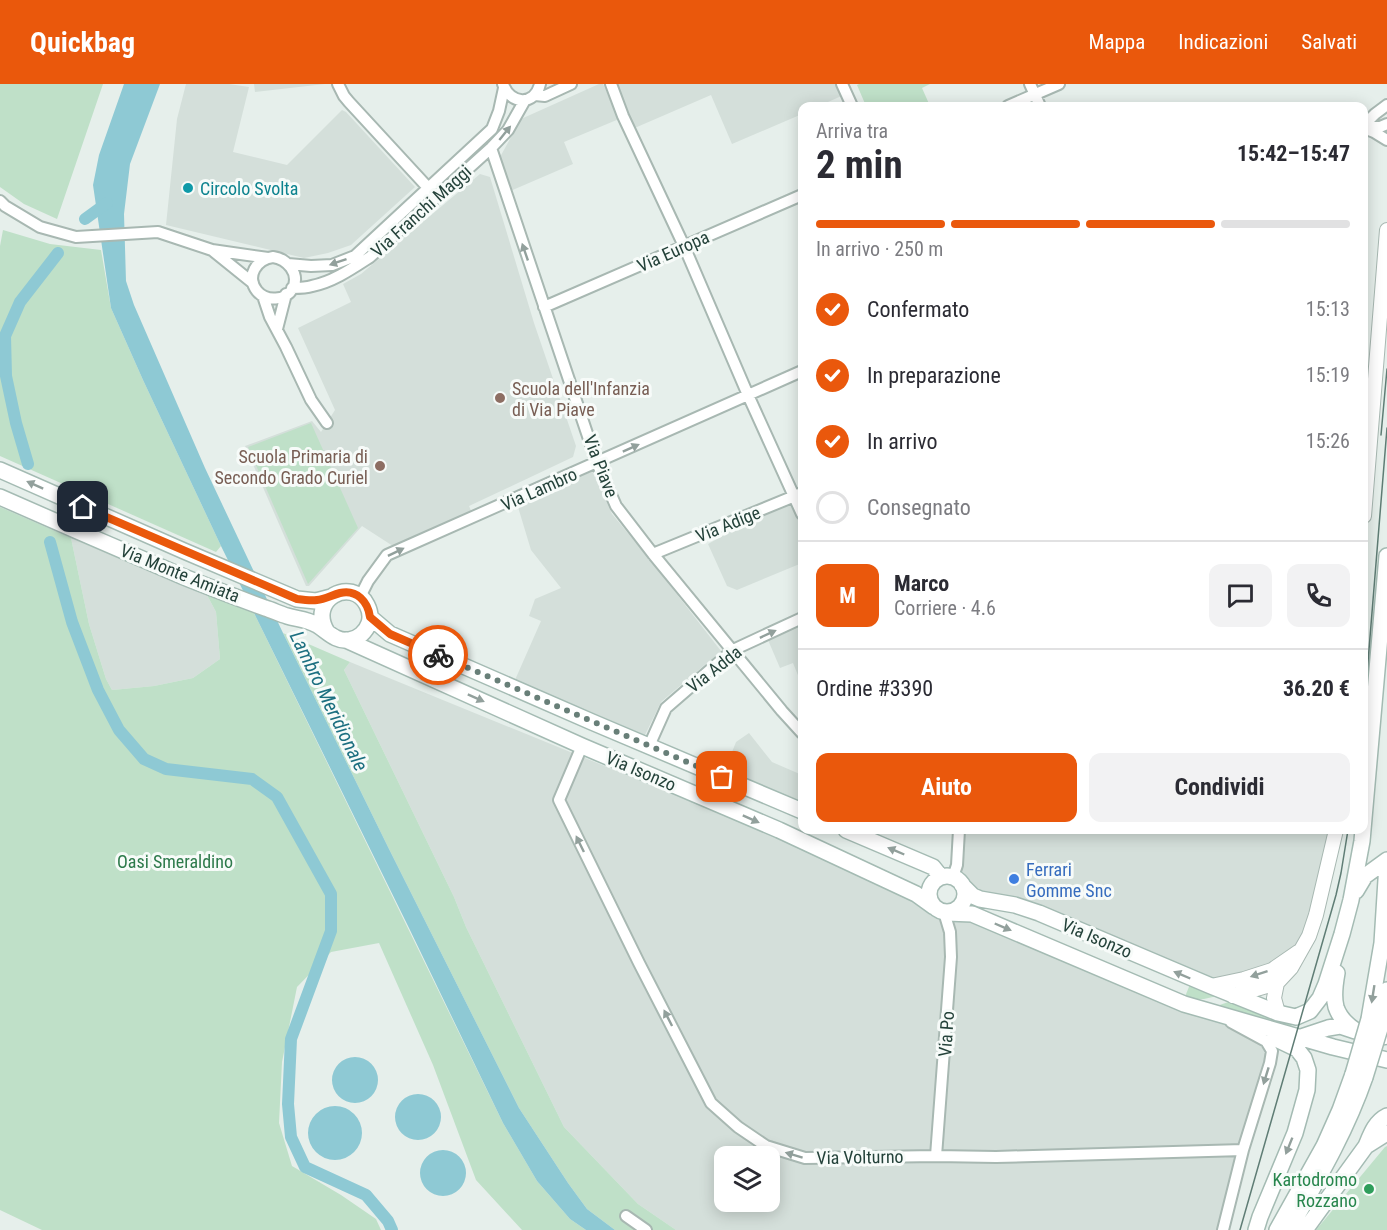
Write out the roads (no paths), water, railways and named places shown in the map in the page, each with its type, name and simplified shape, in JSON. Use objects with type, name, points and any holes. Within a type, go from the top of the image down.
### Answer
[{"type":"main road","name":"Via Monte Amiata","points":[[0,470],[297,599],[316,601],[331,597]]},
{"type":"main road","name":"Via Monte Amiata","points":[[0,497],[186,578],[287,616],[307,620],[327,632]]},
{"type":"main road","points":[[1368,789],[1387,556]]},
{"type":"main road","points":[[338,593],[353,593],[360,597],[369,608],[369,624],[365,631],[353,639],[333,637],[327,632],[321,618],[326,602],[338,593]]},
{"type":"main road","name":"Via Isonzo","points":[[370,617],[390,634],[798,809]]},
{"type":"main road","name":"Via Isonzo","points":[[346,640],[582,746],[779,830],[916,894],[942,911],[972,914],[1184,1004],[1333,1047],[1387,1060]]},
{"type":"main road","name":"Via Isonzo","points":[[855,834],[933,867],[980,899],[1003,902],[1039,914],[1233,996],[1278,1013],[1296,1017],[1310,1011],[1320,998],[1342,934]]},
{"type":"main road","points":[[1356,1031],[1341,1017],[1336,1005],[1335,988],[1342,934],[1363,834]]},
{"type":"main road","points":[[1351,900],[1365,876],[1387,862]]},
{"type":"main road","points":[[1380,1032],[1387,862]]},
{"type":"main road","points":[[936,880],[952,880],[965,895],[964,901],[958,909],[942,911],[929,896],[929,890],[936,880]]},
{"type":"main road","points":[[1277,1230],[1324,1146],[1380,1032],[1387,990]]},
{"type":"main road","name":"Via Isonzo","points":[[1184,1004],[1203,1004],[1233,996]]},
{"type":"main road","points":[[1210,1011],[1297,1049],[1304,1058],[1308,1070],[1307,1090],[1295,1133],[1256,1230]]},
{"type":"main road","points":[[1300,1037],[1340,1026],[1356,1031],[1380,1032]]},
{"type":"main road","points":[[1289,1230],[1335,1150],[1356,1104],[1359,1075]]},
{"type":"main road","points":[[1305,1230],[1366,1146],[1372,1131],[1387,1116]]},
{"type":"main road","points":[[1366,1146],[1387,1133]]},
{"type":"street","points":[[338,84],[349,102],[432,193]]},
{"type":"street","name":"Via Franchi Maggi","points":[[288,264],[332,266],[355,256],[491,148],[508,130],[530,97],[540,88],[540,84]]},
{"type":"street","points":[[504,86],[508,94],[515,99],[545,96],[571,84]]},
{"type":"street","points":[[611,84],[626,123],[684,246],[748,395],[798,492]]},
{"type":"street","points":[[842,84],[850,102]]},
{"type":"street","points":[[1030,84],[1038,102]]},
{"type":"street","points":[[1018,102],[1059,84]]},
{"type":"street","name":"Via Franchi Maggi","points":[[289,291],[324,283],[349,271],[370,257],[492,129],[499,111],[504,86]]},
{"type":"street","points":[[1368,122],[1387,105]]},
{"type":"street","points":[[1368,127],[1380,127],[1387,124]]},
{"type":"street","points":[[1368,129],[1387,140]]},
{"type":"street","name":"Via Piave","points":[[491,148],[597,463],[616,506],[798,729]]},
{"type":"street","name":"Via Europa","points":[[544,307],[798,197]]},
{"type":"street","points":[[0,201],[40,227],[76,237],[158,232],[212,250],[279,258],[288,264],[294,278],[277,329]]},
{"type":"street","points":[[1368,466],[1387,230]]},
{"type":"street","points":[[212,250],[253,283]]},
{"type":"street","points":[[268,258],[258,263],[252,275],[256,291],[263,296],[276,299],[289,291]]},
{"type":"street","points":[[263,296],[270,318],[310,400],[327,423]]},
{"type":"street","name":"Via Lambro","points":[[360,597],[368,580],[387,555],[798,373]]},
{"type":"street","name":"Via Adige","points":[[653,554],[798,494]]},
{"type":"street","name":"Via Adda","points":[[649,746],[666,708],[732,650],[798,620]]},
{"type":"street","name":"Via Volturno","points":[[582,746],[559,800],[711,1103],[732,1122],[766,1146],[805,1158],[936,1156],[996,1158],[1243,1150]]},
{"type":"street","points":[[952,880],[957,865],[959,834]]},
{"type":"street","points":[[1233,996],[1277,983],[1291,968],[1309,936],[1316,915],[1335,834]]},
{"type":"street","name":"Via Po","points":[[936,1156],[951,957],[950,932],[942,911]]},
{"type":"street","points":[[1211,987],[1244,980],[1272,970],[1302,949]]},
{"type":"street","points":[[1277,983],[1274,998],[1278,1013]]},
{"type":"street","points":[[1210,1011],[1266,1041],[1272,1051],[1243,1150],[1223,1230]]},
{"type":"street","points":[[626,1216],[646,1230]]},
{"type":"water","points":[[124,84],[160,84],[130,164],[124,214],[126,281],[134,305],[205,468],[283,633],[519,1108],[587,1209],[615,1230],[586,1230],[570,1219],[537,1181],[503,1123],[221,546],[111,308],[93,185],[99,155]]},
{"type":"water","points":[[355,1057],[371,1064],[378,1080],[371,1096],[355,1103],[339,1096],[332,1080],[339,1064]]},
{"type":"water","points":[[418,1094],[434,1101],[441,1117],[434,1133],[418,1140],[402,1133],[395,1117],[402,1101]]},
{"type":"water","points":[[335,1106],[345,1108],[354,1114],[360,1123],[362,1133],[360,1143],[354,1152],[345,1158],[335,1160],[325,1158],[316,1152],[310,1143],[308,1133],[310,1123],[316,1114],[325,1108]]},
{"type":"water","points":[[443,1150],[459,1157],[466,1173],[459,1189],[443,1196],[427,1189],[420,1173],[427,1157]]},
{"type":"waterway","points":[[85,219],[107,203]]},
{"type":"waterway","points":[[28,464],[6,376],[5,336],[20,302],[58,253]]},
{"type":"waterway","points":[[50,542],[72,622],[98,690],[119,730],[144,759],[166,769],[252,779],[277,797],[331,894],[331,931],[291,1039],[288,1104],[291,1137],[305,1167],[366,1195],[388,1221],[392,1230]]},
{"type":"tram line","points":[[1381,435],[1387,369]]},
{"type":"tram line","points":[[1368,662],[1387,428]]},
{"type":"tram line","points":[[1240,1230],[1336,895],[1347,834]]},
{"type":"place","name":"Circolo Svolta","points":[[188,188]]},
{"type":"place","name":"Scuola dell'Infanzia di Via Piave","points":[[500,398]]},
{"type":"place","name":"Scuola Primaria di Secondo Grado Curiel","points":[[380,466]]},
{"type":"place","name":"Ferrari Gomme Snc","points":[[1014,879]]},
{"type":"place","name":"Kartodromo Rozzano","points":[[1369,1189]]},
{"type":"water label","name":"Lambro Meridionale","points":[[329,701]]},
{"type":"park label","name":"Oasi Smeraldino","points":[[175,861]]}]
